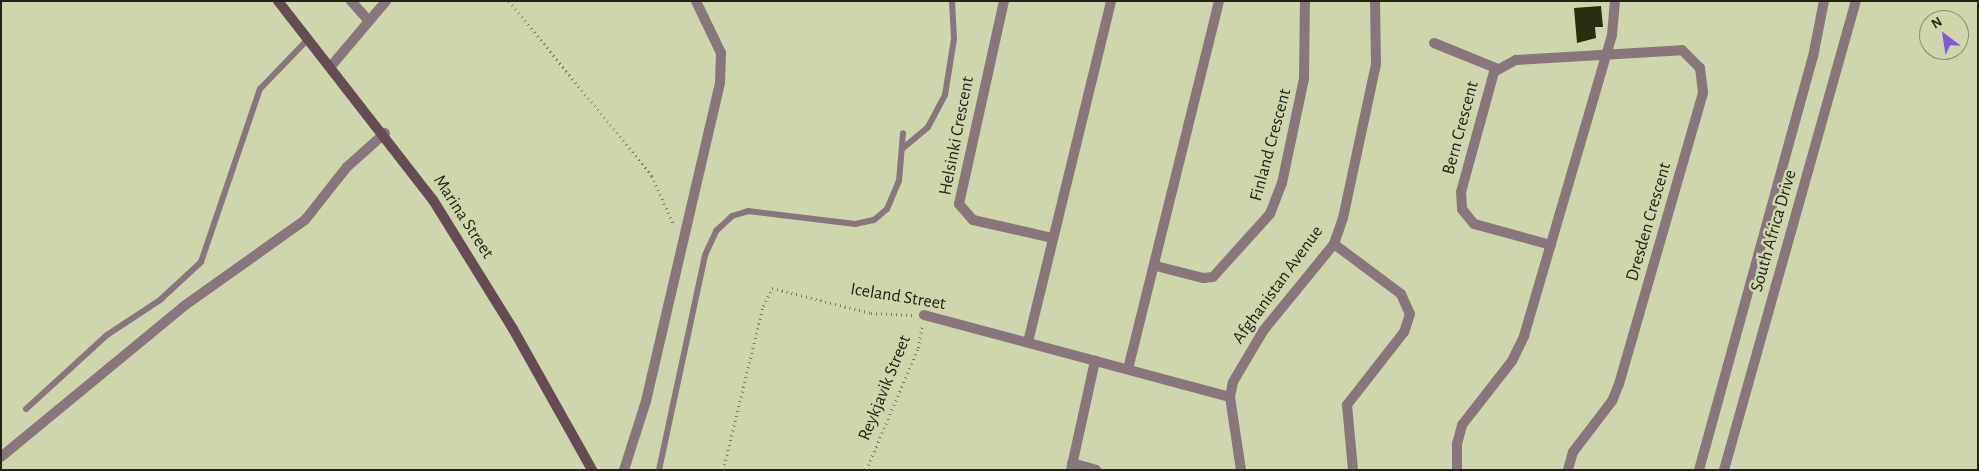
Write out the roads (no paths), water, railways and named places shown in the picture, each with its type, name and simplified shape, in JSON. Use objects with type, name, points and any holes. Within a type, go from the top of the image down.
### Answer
[{"type":"main road","name":"Marina Street","points":[[278,1],[332,65],[385,133],[472,260],[592,470]]},
{"type":"street","points":[[351,1],[369,21]]},
{"type":"street","points":[[332,65],[386,1]]},
{"type":"street","points":[[624,470],[646,401],[723,62],[696,1]]},
{"type":"street","name":"Helsinki Crescent","points":[[1004,1],[959,204],[973,220],[1054,238]]},
{"type":"street","points":[[1028,342],[1111,1]]},
{"type":"street","points":[[1128,369],[1156,266],[1219,1]]},
{"type":"street","name":"Finland Crescent","points":[[1156,266],[1203,278],[1213,277],[1270,214],[1282,183],[1304,79],[1305,1]]},
{"type":"street","name":"Afghanistan Avenue","points":[[1241,470],[1230,397],[1241,364],[1263,331],[1334,244],[1343,218],[1372,96],[1376,64],[1375,1]]},
{"type":"street","points":[[1458,470],[1457,444],[1462,425],[1520,348],[1607,53],[1615,1]]},
{"type":"street","name":"South Africa Drive","points":[[1699,470],[1813,57],[1824,1]]},
{"type":"street","name":"South Africa Drive","points":[[1724,470],[1856,1]]},
{"type":"street","points":[[1434,44],[1498,69]]},
{"type":"street","name":"Dresden Crescent","points":[[1568,470],[1573,452],[1612,401],[1619,384],[1704,87],[1700,68],[1682,50],[1607,53]]},
{"type":"street","name":"Bern Crescent","points":[[1551,245],[1474,224],[1462,209],[1465,175],[1489,82],[1498,69],[1516,60],[1607,53]]},
{"type":"street","points":[[1,457],[184,306],[305,220],[347,167],[385,133]]},
{"type":"street","points":[[1334,244],[1401,294],[1410,314],[1404,332],[1347,405],[1353,470]]},
{"type":"street","name":"Iceland Street","points":[[924,315],[1230,397]]},
{"type":"street","points":[[1095,361],[1072,466],[1096,470]]},
{"type":"lane","points":[[902,149],[928,127],[945,95],[954,39],[952,1]]},
{"type":"lane","points":[[26,408],[107,336],[160,300],[201,262],[260,89],[309,38]]},
{"type":"lane","points":[[659,470],[705,255],[716,231],[732,216],[748,211],[855,224],[874,220],[892,202],[899,181],[903,133]]}]
